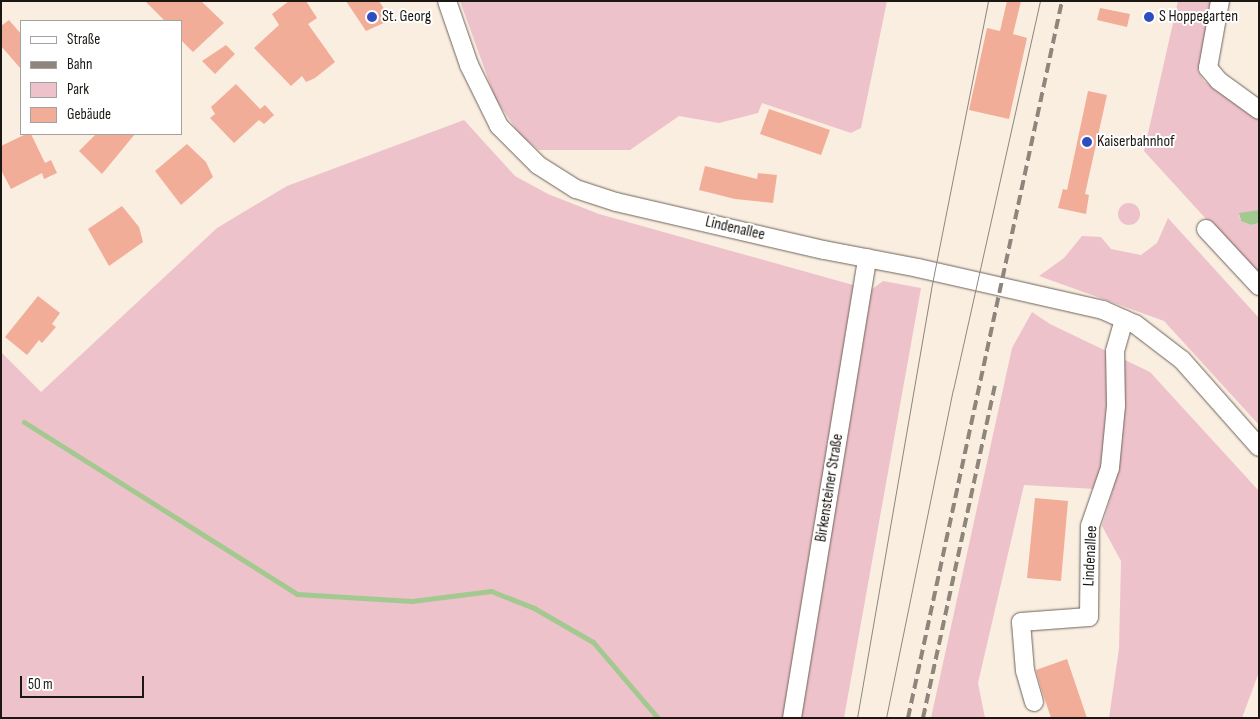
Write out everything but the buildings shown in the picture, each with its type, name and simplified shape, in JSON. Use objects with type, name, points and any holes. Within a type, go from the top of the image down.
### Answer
[{"type":"street","name":"Lindenallee","points":[[447,1],[469,65],[499,126],[525,154],[576,189],[616,202],[1057,298],[1124,319],[1152,335],[1182,360],[1259,446]]},
{"type":"street","points":[[1220,1],[1208,68],[1220,81],[1259,110]]},
{"type":"street","points":[[1206,229],[1259,286]]},
{"type":"street","name":"Birkensteiner Straße","points":[[792,718],[867,258]]},
{"type":"street","name":"Lindenallee","points":[[1034,702],[1025,671],[1021,622],[1090,617],[1090,526],[1110,468],[1116,406],[1115,352],[1124,319]]},
{"type":"green space","points":[[460,1],[887,1],[861,128],[851,133],[762,103],[758,113],[719,123],[679,116],[630,150],[539,150],[520,135],[495,98]]},
{"type":"green space","points":[[1178,1],[1213,1],[1198,71],[1204,81],[1259,120],[1259,210],[1239,215],[1241,221],[1251,225],[1259,223],[1259,277],[1144,151]]},
{"type":"green space","points":[[464,120],[515,176],[548,194],[599,214],[871,290],[883,281],[921,288],[844,718],[1,718],[1,352],[41,392],[217,228],[287,186]]},
{"type":"green space","points":[[1129,203],[1137,206],[1140,214],[1137,222],[1129,225],[1121,222],[1118,214],[1121,206]]},
{"type":"green space","points":[[1168,218],[1259,318],[1259,425],[1164,321],[1039,276],[1064,258],[1082,236],[1101,237],[1111,249],[1141,255],[1157,243]]},
{"type":"green space","points":[[1032,312],[1050,324],[1150,372],[1259,491],[1259,672],[1242,718],[1109,718],[1119,648],[1121,561],[1102,526],[1113,490],[1024,485],[978,683],[985,718],[931,718],[1012,348]]},
{"type":"shaded area","points":[[1259,210],[1259,223],[1251,225],[1241,221],[1239,213]]},
{"type":"waterway","points":[[24,422],[297,594],[412,601],[491,591],[534,608],[593,642],[658,718]]},
{"type":"tram line","points":[[857,718],[931,289],[988,1]]},
{"type":"tram line","points":[[886,718],[953,390],[1040,1]]},
{"type":"railway","points":[[908,718],[1062,1]]},
{"type":"railway","points":[[923,718],[995,386]]},
{"type":"place","name":"St. Georg","points":[[372,17]]},
{"type":"place","name":"S Hoppegarten","points":[[1149,17]]},
{"type":"place","name":"Kaiserbahnhof","points":[[1087,142]]}]
